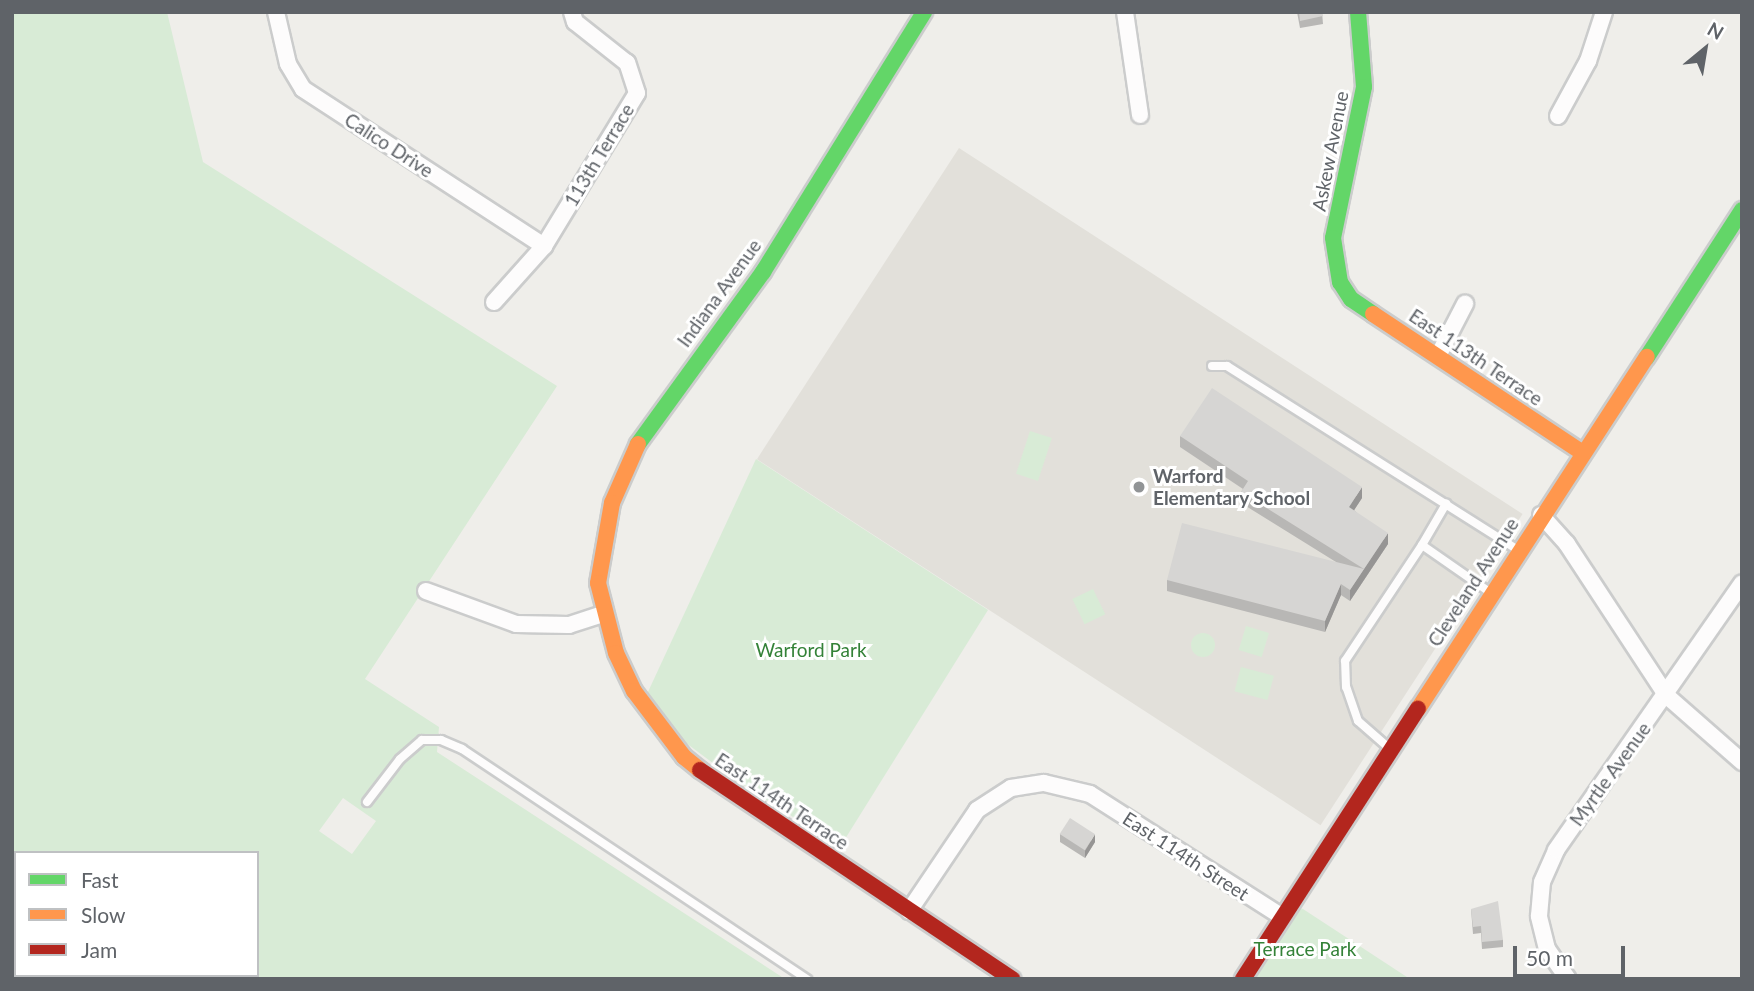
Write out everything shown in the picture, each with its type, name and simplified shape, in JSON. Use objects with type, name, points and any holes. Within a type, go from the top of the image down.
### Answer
[{"type":"street","name":"Calico Drive","points":[[275,12],[288,64],[303,89],[544,246]]},
{"type":"street","name":"113th Terrace","points":[[494,302],[544,246],[637,93],[627,63],[575,22],[572,12]]},
{"type":"street","name":"Indiana Avenue","points":[[603,614],[598,583],[602,540],[633,451],[763,272],[924,12]]},
{"type":"street","points":[[1125,12],[1140,115]]},
{"type":"street","name":"Askew Avenue","points":[[1348,294],[1334,264],[1333,237],[1362,116],[1358,12]]},
{"type":"street","points":[[1558,116],[1588,61],[1604,12]]},
{"type":"street","name":"Cleveland Avenue","points":[[1242,979],[1541,515],[1742,210]]},
{"type":"street","name":"East 113th Terrace","points":[[1348,294],[1583,453]]},
{"type":"street","points":[[1438,356],[1465,304]]},
{"type":"street","points":[[1541,515],[1567,544],[1667,696],[1742,762]]},
{"type":"street","name":"Myrtle Avenue","points":[[1568,979],[1547,949],[1539,916],[1542,882],[1556,850],[1667,696],[1742,583]]},
{"type":"street","points":[[426,591],[516,624],[569,625],[603,614]]},
{"type":"street","name":"East 114th Terrace","points":[[603,614],[634,691],[684,757],[718,786],[1012,979]]},
{"type":"street","name":"East 114th Street","points":[[909,911],[977,810],[993,797],[1011,788],[1044,783],[1090,794],[1282,917]]},
{"type":"lane","points":[[1212,366],[1227,366],[1518,551]]},
{"type":"lane","points":[[1390,749],[1358,721],[1346,687],[1345,661],[1446,504]]},
{"type":"lane","points":[[1422,545],[1491,593]]},
{"type":"lane","points":[[368,802],[422,740],[441,740],[462,749],[807,979]]},
{"type":"shaded area","name":"Warford Elementary School","points":[[959,148],[1523,514],[1321,825],[757,459]]},
{"type":"green space","points":[[12,12],[167,12],[203,162],[557,386],[365,679],[439,727],[437,752],[785,979],[12,979]],"holes":[[[343,798],[376,821],[352,854],[319,831]]]},
{"type":"green space","points":[[1030,431],[1052,438],[1038,481],[1016,474]]},
{"type":"green space","name":"Warford Park","points":[[756,459],[988,610],[840,847],[737,781],[678,737],[647,694]]},
{"type":"green space","points":[[1093,589],[1105,614],[1085,624],[1072,599]]},
{"type":"green space","points":[[1246,626],[1269,633],[1262,657],[1239,650]]},
{"type":"green space","points":[[1203,633],[1214,640],[1215,645],[1208,656],[1203,657],[1192,650],[1191,645],[1198,634]]},
{"type":"green space","points":[[1241,667],[1274,676],[1267,700],[1235,691]]},
{"type":"green space","name":"Terrace Park","points":[[1296,907],[1303,909],[1410,979],[1249,979]]},
{"type":"building","points":[[1299,12],[1322,12],[1323,16],[1300,21]]},
{"type":"building","points":[[1212,388],[1362,487],[1349,507],[1388,533],[1364,569],[1241,492],[1248,481],[1180,436]]},
{"type":"building","points":[[1182,523],[1364,569],[1350,590],[1341,584],[1325,621],[1167,580]]},
{"type":"building","points":[[1070,818],[1095,834],[1085,850],[1060,834]]},
{"type":"building","points":[[1498,901],[1503,940],[1482,942],[1481,926],[1473,927],[1471,909]]},
{"type":"traffic: fast","points":[[638,444],[763,272],[924,12]]},
{"type":"traffic: fast","points":[[1358,12],[1364,87],[1333,238],[1340,282],[1351,299],[1373,314]]},
{"type":"traffic: fast","points":[[1647,357],[1742,210]]},
{"type":"traffic: slow","points":[[1373,314],[1583,453]]},
{"type":"traffic: slow","points":[[1418,709],[1647,357]]},
{"type":"traffic: slow","points":[[638,444],[612,503],[598,583],[616,653],[634,691],[684,757],[700,770]]},
{"type":"traffic: jam","points":[[1243,979],[1418,709]]},
{"type":"traffic: jam","points":[[700,770],[1012,979]]},
{"type":"place","name":"Warford Elementary School","points":[[1139,487]]}]
